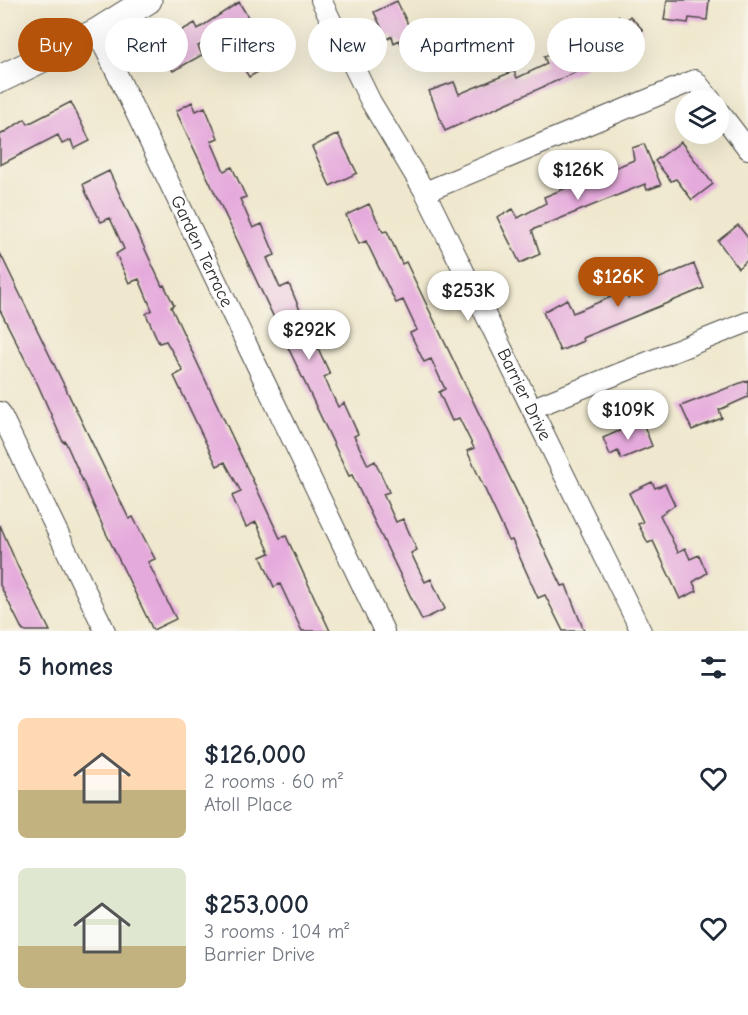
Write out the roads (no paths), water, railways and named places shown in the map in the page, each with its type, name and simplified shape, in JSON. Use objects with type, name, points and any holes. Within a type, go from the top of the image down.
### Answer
[{"type":"street","points":[[0,79],[97,32],[148,0]]},
{"type":"street","name":"Barrier Drive","points":[[321,0],[370,102],[425,192],[641,631]]},
{"type":"street","name":"Garden Terrace","points":[[97,32],[384,631]]},
{"type":"street","points":[[425,192],[695,80],[703,90]]},
{"type":"street","points":[[729,124],[748,149]]},
{"type":"street","points":[[533,408],[748,322]]},
{"type":"street","points":[[0,412],[105,631]]}]
